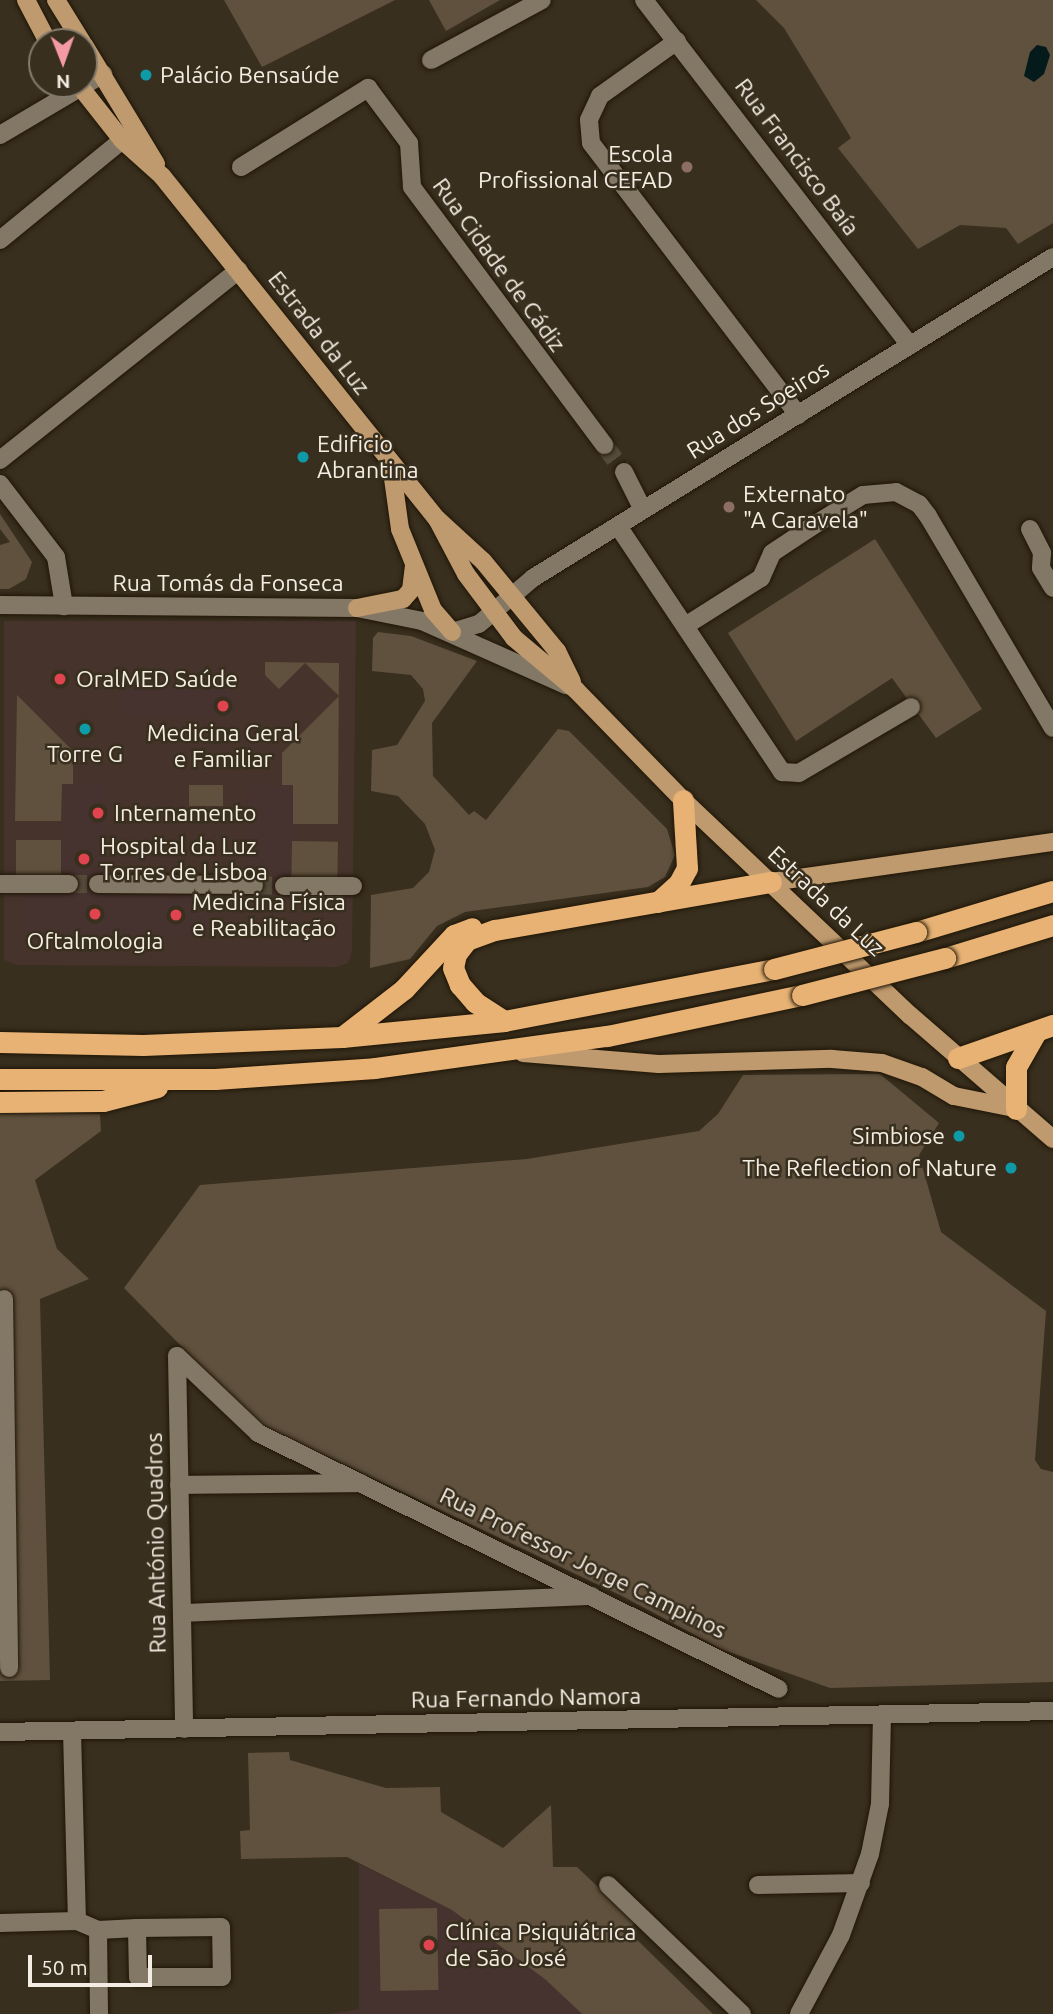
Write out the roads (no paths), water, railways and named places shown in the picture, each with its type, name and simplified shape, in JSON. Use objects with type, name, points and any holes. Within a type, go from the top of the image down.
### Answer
[{"type":"highway","points":[[658,902],[679,883],[687,868],[683,800]]},
{"type":"highway","points":[[504,1021],[475,1002],[460,985],[453,968],[456,954],[467,940],[495,930],[771,882]]},
{"type":"highway","points":[[0,1034],[10,1042],[143,1045],[342,1037],[504,1021],[774,969],[916,932],[1053,891]]},
{"type":"highway","points":[[0,1079],[175,1080],[375,1068],[607,1035],[802,995],[945,958],[1053,925]]},
{"type":"highway","points":[[342,1037],[404,989],[454,935],[473,928],[495,930]]},
{"type":"highway","points":[[958,1058],[1045,1028]]},
{"type":"highway","points":[[1016,1109],[1016,1068],[1045,1028]]},
{"type":"highway","points":[[0,1102],[103,1101],[175,1080]]},
{"type":"main road","points":[[26,0],[41,28]]},
{"type":"main road","name":"Estrada da Luz","points":[[56,0],[74,28]]},
{"type":"main road","name":"Estrada da Luz","points":[[98,66],[162,176]]},
{"type":"main road","name":"Estrada da Luz","points":[[89,98],[122,140],[162,176],[437,519],[482,561],[512,596],[557,651],[575,689]]},
{"type":"main road","points":[[391,463],[400,529],[433,610],[452,632]]},
{"type":"main road","name":"Estrada da Luz","points":[[437,519],[466,574],[514,638],[575,689],[683,800],[958,1058],[1053,1139]]},
{"type":"main road","points":[[357,608],[408,595],[414,563]]},
{"type":"main road","points":[[771,882],[1053,842]]},
{"type":"main road","points":[[495,1051],[659,1064],[832,1059],[882,1063],[922,1077],[954,1096],[1016,1109]]},
{"type":"street","points":[[431,60],[542,0]]},
{"type":"street","name":"Rua Francisco Baía","points":[[644,0],[911,345]]},
{"type":"street","points":[[677,41],[600,96],[589,120],[591,143],[798,415]]},
{"type":"street","points":[[98,76],[103,74]]},
{"type":"street","name":"Rua Cidade de Cádiz","points":[[241,167],[368,88],[409,143],[412,187],[604,445]]},
{"type":"street","points":[[0,135],[60,98]]},
{"type":"street","points":[[0,240],[122,140]]},
{"type":"street","name":"Rua dos Soeiros","points":[[494,611],[533,578],[1053,257]]},
{"type":"street","points":[[0,460],[239,270]]},
{"type":"street","points":[[624,472],[643,510]]},
{"type":"street","points":[[0,484],[55,556],[64,606]]},
{"type":"street","points":[[685,626],[761,578],[772,552],[863,495],[896,492],[919,503],[928,516],[1053,728]]},
{"type":"street","points":[[618,526],[786,774],[799,773],[911,707]]},
{"type":"street","points":[[1030,529],[1042,553],[1041,568],[1053,589]]},
{"type":"street","name":"Rua Tomás da Fonseca","points":[[0,606],[357,608],[422,621],[452,632],[575,689]]},
{"type":"street","points":[[452,632],[479,624],[494,611]]},
{"type":"street","points":[[1,884],[69,884]]},
{"type":"street","points":[[98,884],[254,886]]},
{"type":"street","points":[[284,886],[353,886]]},
{"type":"street","points":[[4,1299],[9,1668]]},
{"type":"street","name":"Rua Professor Jorge Campinos","points":[[177,1356],[258,1433],[596,1596],[779,1689]]},
{"type":"street","name":"Rua António Quadros","points":[[177,1356],[184,1729]]},
{"type":"street","name":"Rua Professor Jorge Campinos","points":[[180,1485],[364,1483]]},
{"type":"street","points":[[183,1613],[596,1596]]},
{"type":"street","name":"Rua Fernando Namora","points":[[0,1732],[1053,1711]]},
{"type":"street","points":[[799,2014],[841,1936],[861,1883],[880,1804],[882,1716]]},
{"type":"street","points":[[72,1731],[77,1920]]},
{"type":"street","points":[[758,1885],[861,1883]]},
{"type":"street","points":[[608,1885],[742,2014]]},
{"type":"street","points":[[0,1923],[77,1920],[98,1930],[137,1928],[221,1927],[222,1977],[138,1977],[137,1928]]},
{"type":"street","points":[[98,1930],[99,2014]]},
{"type":"water","points":[[1037,45],[1046,47],[1050,55],[1044,74],[1034,82],[1024,76],[1030,52]]},
{"type":"tunnel","points":[[604,445],[624,472]]},
{"type":"tunnel","points":[[69,884],[98,884]]},
{"type":"tunnel","points":[[254,885],[284,886]]},
{"type":"place","name":"Palácio Bensaúde","points":[[146,75]]},
{"type":"place","name":"Escola Profissional CEFAD","points":[[687,167]]},
{"type":"place","name":"Edificio Abrantina","points":[[303,457]]},
{"type":"place","name":"Externato \"A Caravela\"","points":[[729,507]]},
{"type":"place","name":"OralMED Saúde","points":[[60,679]]},
{"type":"place","name":"Medicina Geral e Familiar","points":[[223,706]]},
{"type":"place","name":"Torre G","points":[[85,729]]},
{"type":"place","name":"Internamento","points":[[98,813]]},
{"type":"place","name":"Hospital da Luz Torres de Lisboa","points":[[84,859]]},
{"type":"place","name":"Oftalmologia","points":[[95,914]]},
{"type":"place","name":"Medicina Física e Reabilitação","points":[[176,915]]},
{"type":"place","name":"Simbiose","points":[[959,1136]]},
{"type":"place","name":"The Reflection of Nature","points":[[1011,1168]]},
{"type":"place","name":"Clínica Psiquiátrica de São José","points":[[429,1945]]}]
